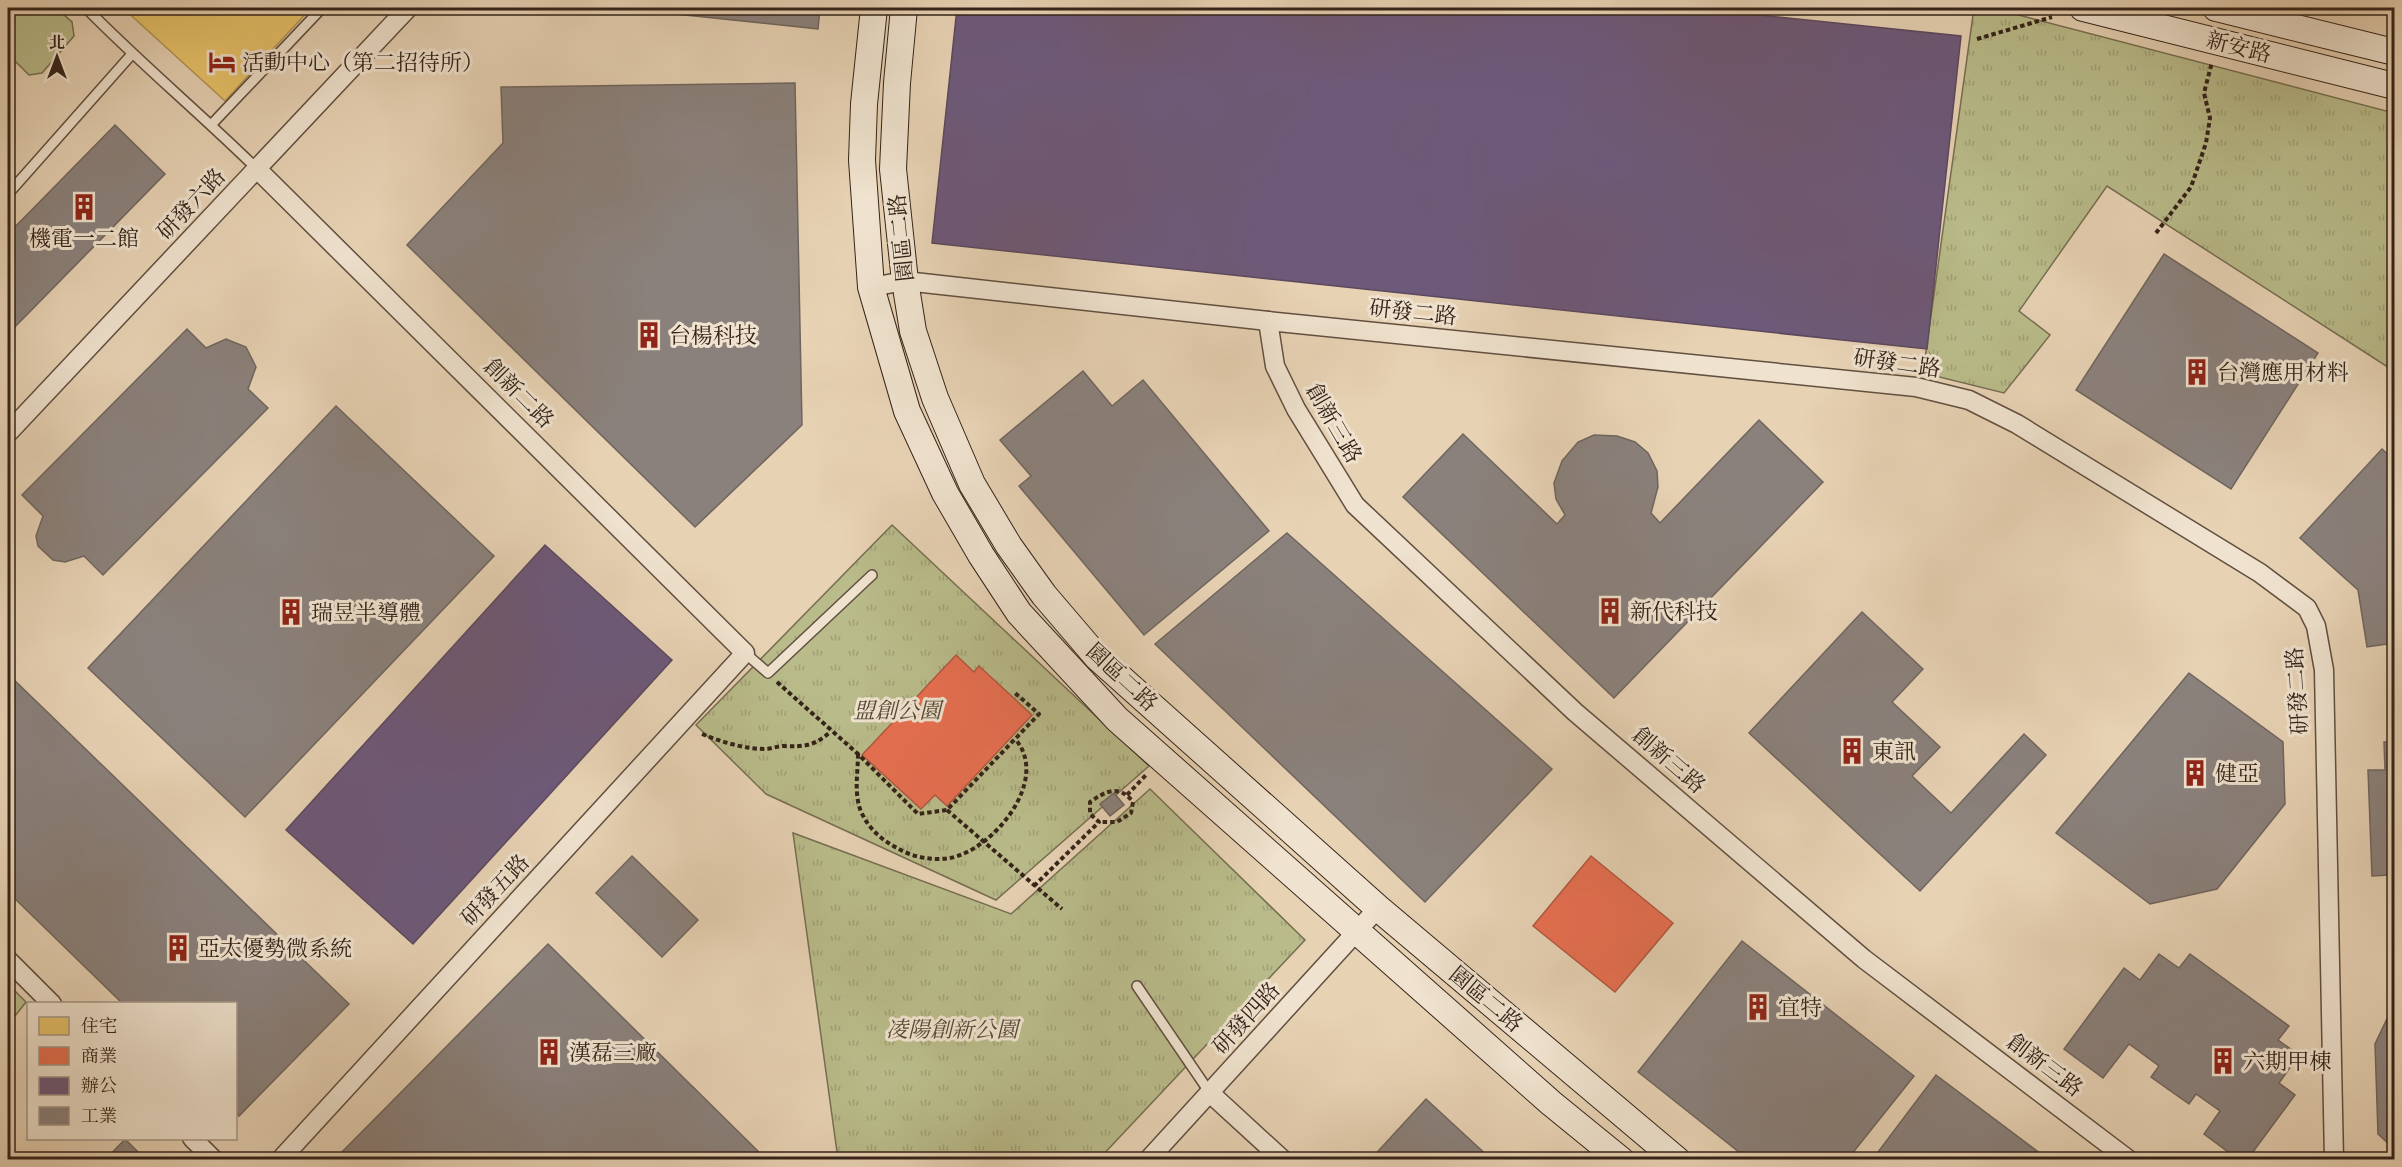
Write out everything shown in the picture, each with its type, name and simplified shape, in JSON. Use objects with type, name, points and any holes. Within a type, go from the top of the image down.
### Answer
[{"type":"street","name":"研發六路","points":[[8,433],[408,8]]},
{"type":"street","name":"園區二路","points":[[874,8],[864,104],[862,160],[871,287],[907,411],[945,493],[1019,613],[1117,719],[1551,1102],[1621,1160]]},
{"type":"street","name":"園區二路","points":[[904,8],[897,83],[893,168],[905,281],[913,331],[935,398],[972,484],[1009,546],[1044,595],[1097,657],[1378,908],[1677,1160]]},
{"type":"street","name":"新安路","points":[[2083,8],[2394,86]]},
{"type":"street","name":"新安路","points":[[2216,8],[2248,11],[2394,52]]},
{"type":"street","points":[[2238,47],[2248,11]]},
{"type":"street","name":"創新二路","points":[[257,169],[745,653]]},
{"type":"street","name":"研發二路","points":[[871,287],[905,281],[1268,321],[1904,386],[1969,400],[2017,424],[2215,543],[2307,608],[2316,626],[2324,670],[2334,1160]]},
{"type":"street","name":"創新三路","points":[[1268,321],[1275,366],[1280,377],[1296,409],[1355,505],[1575,712],[1864,959],[2129,1160]]},
{"type":"street","name":"研發五路","points":[[280,1160],[745,653]]},
{"type":"street","name":"研發四路","points":[[1148,1160],[1378,908]]},
{"type":"street","points":[[8,960],[50,1002]]},
{"type":"street","points":[[1210,1093],[1282,1160]]},
{"type":"street","points":[[194,1140],[214,1160]]},
{"type":"lane","points":[[86,8],[132,54],[257,169]]},
{"type":"lane","points":[[211,125],[322,8]]},
{"type":"lane","points":[[8,194],[132,54]]},
{"type":"lane","points":[[745,653],[768,673],[872,575]]},
{"type":"lane","points":[[1137,986],[1210,1093]]},
{"type":"path","points":[[1977,39],[2052,17]]},
{"type":"path","points":[[2156,233],[2191,187],[2206,142],[2210,118],[2204,93],[2213,59]]},
{"type":"path","points":[[768,673],[830,732],[858,754],[918,814],[947,810],[1039,714],[1014,692]]},
{"type":"path","points":[[702,734],[743,747],[766,749],[782,746],[798,748],[818,743],[830,732]]},
{"type":"path","points":[[858,754],[855,779],[860,808],[869,826],[882,840],[902,851],[924,858],[950,858],[985,842],[1013,810],[1024,788],[1023,749],[1016,740]]},
{"type":"path","points":[[1127,795],[1147,774]]},
{"type":"path","points":[[1118,790],[1133,802],[1131,813],[1117,822],[1099,822],[1090,814],[1090,802],[1105,792],[1118,790]]},
{"type":"path","points":[[947,810],[1062,909]]},
{"type":"path","points":[[1034,886],[1099,822]]},
{"type":"green space","points":[[8,8],[56,8],[72,22],[74,36],[42,73],[29,75],[8,54]]},
{"type":"green space","points":[[1974,8],[1992,8],[2394,113],[2394,371],[2107,186],[2019,311],[2050,335],[2004,393],[1923,373]]},
{"type":"green space","name":"盟創公園","points":[[892,525],[1149,766],[996,900],[766,794],[696,725]]},
{"type":"green space","name":"凌陽創新公園","points":[[1150,789],[1305,940],[1099,1159],[838,1159],[793,833],[1011,914]]},
{"type":"green space","points":[[8,984],[26,1002],[8,1025]]},
{"type":"building: 住宅","name":"活動中心（第二招待所）","points":[[123,8],[311,8],[225,101]]},
{"type":"building: 商業","points":[[956,655],[974,672],[979,666],[1032,715],[947,806],[935,795],[921,809],[862,755]]},
{"type":"building: 商業","points":[[1591,856],[1673,923],[1615,992],[1533,926]]},
{"type":"building: 辦公","points":[[957,8],[1691,8],[1961,36],[1927,349],[932,243]]},
{"type":"building: 辦公","points":[[545,545],[672,660],[413,944],[286,830]]},
{"type":"building: 工業","points":[[648,8],[820,8],[818,29],[647,11]]},
{"type":"building: 工業","name":"台楊科技","points":[[795,83],[802,425],[695,527],[407,245],[503,143],[501,87]]},
{"type":"building: 工業","name":"機電一二館","points":[[115,125],[165,174],[8,334],[8,234]]},
{"type":"building: 工業","name":"台灣應用材料","points":[[2164,254],[2318,353],[2231,489],[2076,390]]},
{"type":"building: 工業","points":[[187,329],[206,348],[226,339],[246,347],[256,367],[248,389],[268,408],[103,575],[84,556],[65,562],[53,560],[38,546],[36,536],[43,516],[22,495]]},
{"type":"building: 工業","points":[[1083,371],[1112,406],[1143,380],[1269,531],[1144,635],[1019,486],[1031,476],[1000,440]]},
{"type":"building: 工業","name":"瑞昱半導體","points":[[336,406],[494,556],[245,817],[88,668]]},
{"type":"building: 工業","name":"新代科技","points":[[1759,420],[1823,482],[1614,698],[1403,497],[1463,434],[1557,524],[1565,515],[1556,499],[1554,483],[1562,461],[1578,442],[1594,435],[1617,436],[1635,442],[1648,453],[1657,471],[1658,487],[1651,513],[1660,523]]},
{"type":"building: 工業","points":[[2382,449],[2394,460],[2394,643],[2367,647],[2358,590],[2300,538]]},
{"type":"building: 工業","points":[[1287,533],[1552,769],[1425,902],[1155,644]]},
{"type":"building: 工業","name":"東訊","points":[[1862,612],[1923,669],[1892,702],[1940,747],[1912,776],[1951,813],[2024,734],[2046,755],[1920,891],[1749,733]]},
{"type":"building: 工業","name":"健亞","points":[[2189,673],[2283,742],[2285,804],[2217,889],[2150,904],[2056,833]]},
{"type":"building: 工業","name":"亞太優勢微系統","points":[[8,674],[349,1004],[239,1116],[237,1113],[237,1002],[121,1002],[8,892]]},
{"type":"building: 工業","points":[[2384,742],[2394,742],[2394,908],[2392,908],[2390,875],[2372,876],[2368,770],[2385,770]]},
{"type":"building: 工業","points":[[1114,793],[1124,805],[1110,816],[1100,804]]},
{"type":"building: 工業","points":[[632,856],[698,920],[662,957],[596,893]]},
{"type":"building: 工業","name":"宜特","points":[[1742,941],[1914,1076],[1847,1160],[1749,1160],[1638,1072]]},
{"type":"building: 工業","name":"漢磊三廠","points":[[548,944],[767,1160],[334,1160]]},
{"type":"building: 工業","name":"六期甲棟","points":[[2159,954],[2179,968],[2190,954],[2289,1026],[2278,1040],[2299,1055],[2279,1083],[2295,1095],[2247,1160],[2239,1160],[2204,1134],[2220,1111],[2196,1094],[2189,1104],[2151,1077],[2159,1066],[2129,1044],[2103,1078],[2064,1049],[2124,968],[2140,980]]},
{"type":"building: 工業","points":[[2394,1004],[2394,1149],[2378,1134],[2375,1044]]},
{"type":"building: 工業","points":[[1936,1075],[2049,1160],[1872,1160]]},
{"type":"building: 工業","points":[[1426,1099],[1492,1160],[1370,1160]]},
{"type":"building: 工業","points":[[126,1140],[146,1160],[105,1160]]},
{"type":"place","name":"活動中心（第二招待所）","points":[[222,62]]},
{"type":"place","name":"機電一二館","points":[[84,207]]},
{"type":"place","name":"台楊科技","points":[[649,335]]},
{"type":"place","name":"台灣應用材料","points":[[2197,372]]},
{"type":"place","name":"新代科技","points":[[1610,611]]},
{"type":"place","name":"瑞昱半導體","points":[[291,612]]},
{"type":"place","name":"東訊","points":[[1852,751]]},
{"type":"place","name":"健亞","points":[[2195,773]]},
{"type":"place","name":"亞太優勢微系統","points":[[178,948]]},
{"type":"place","name":"宜特","points":[[1758,1007]]},
{"type":"place","name":"漢磊三廠","points":[[549,1052]]},
{"type":"place","name":"六期甲棟","points":[[2223,1061]]}]
